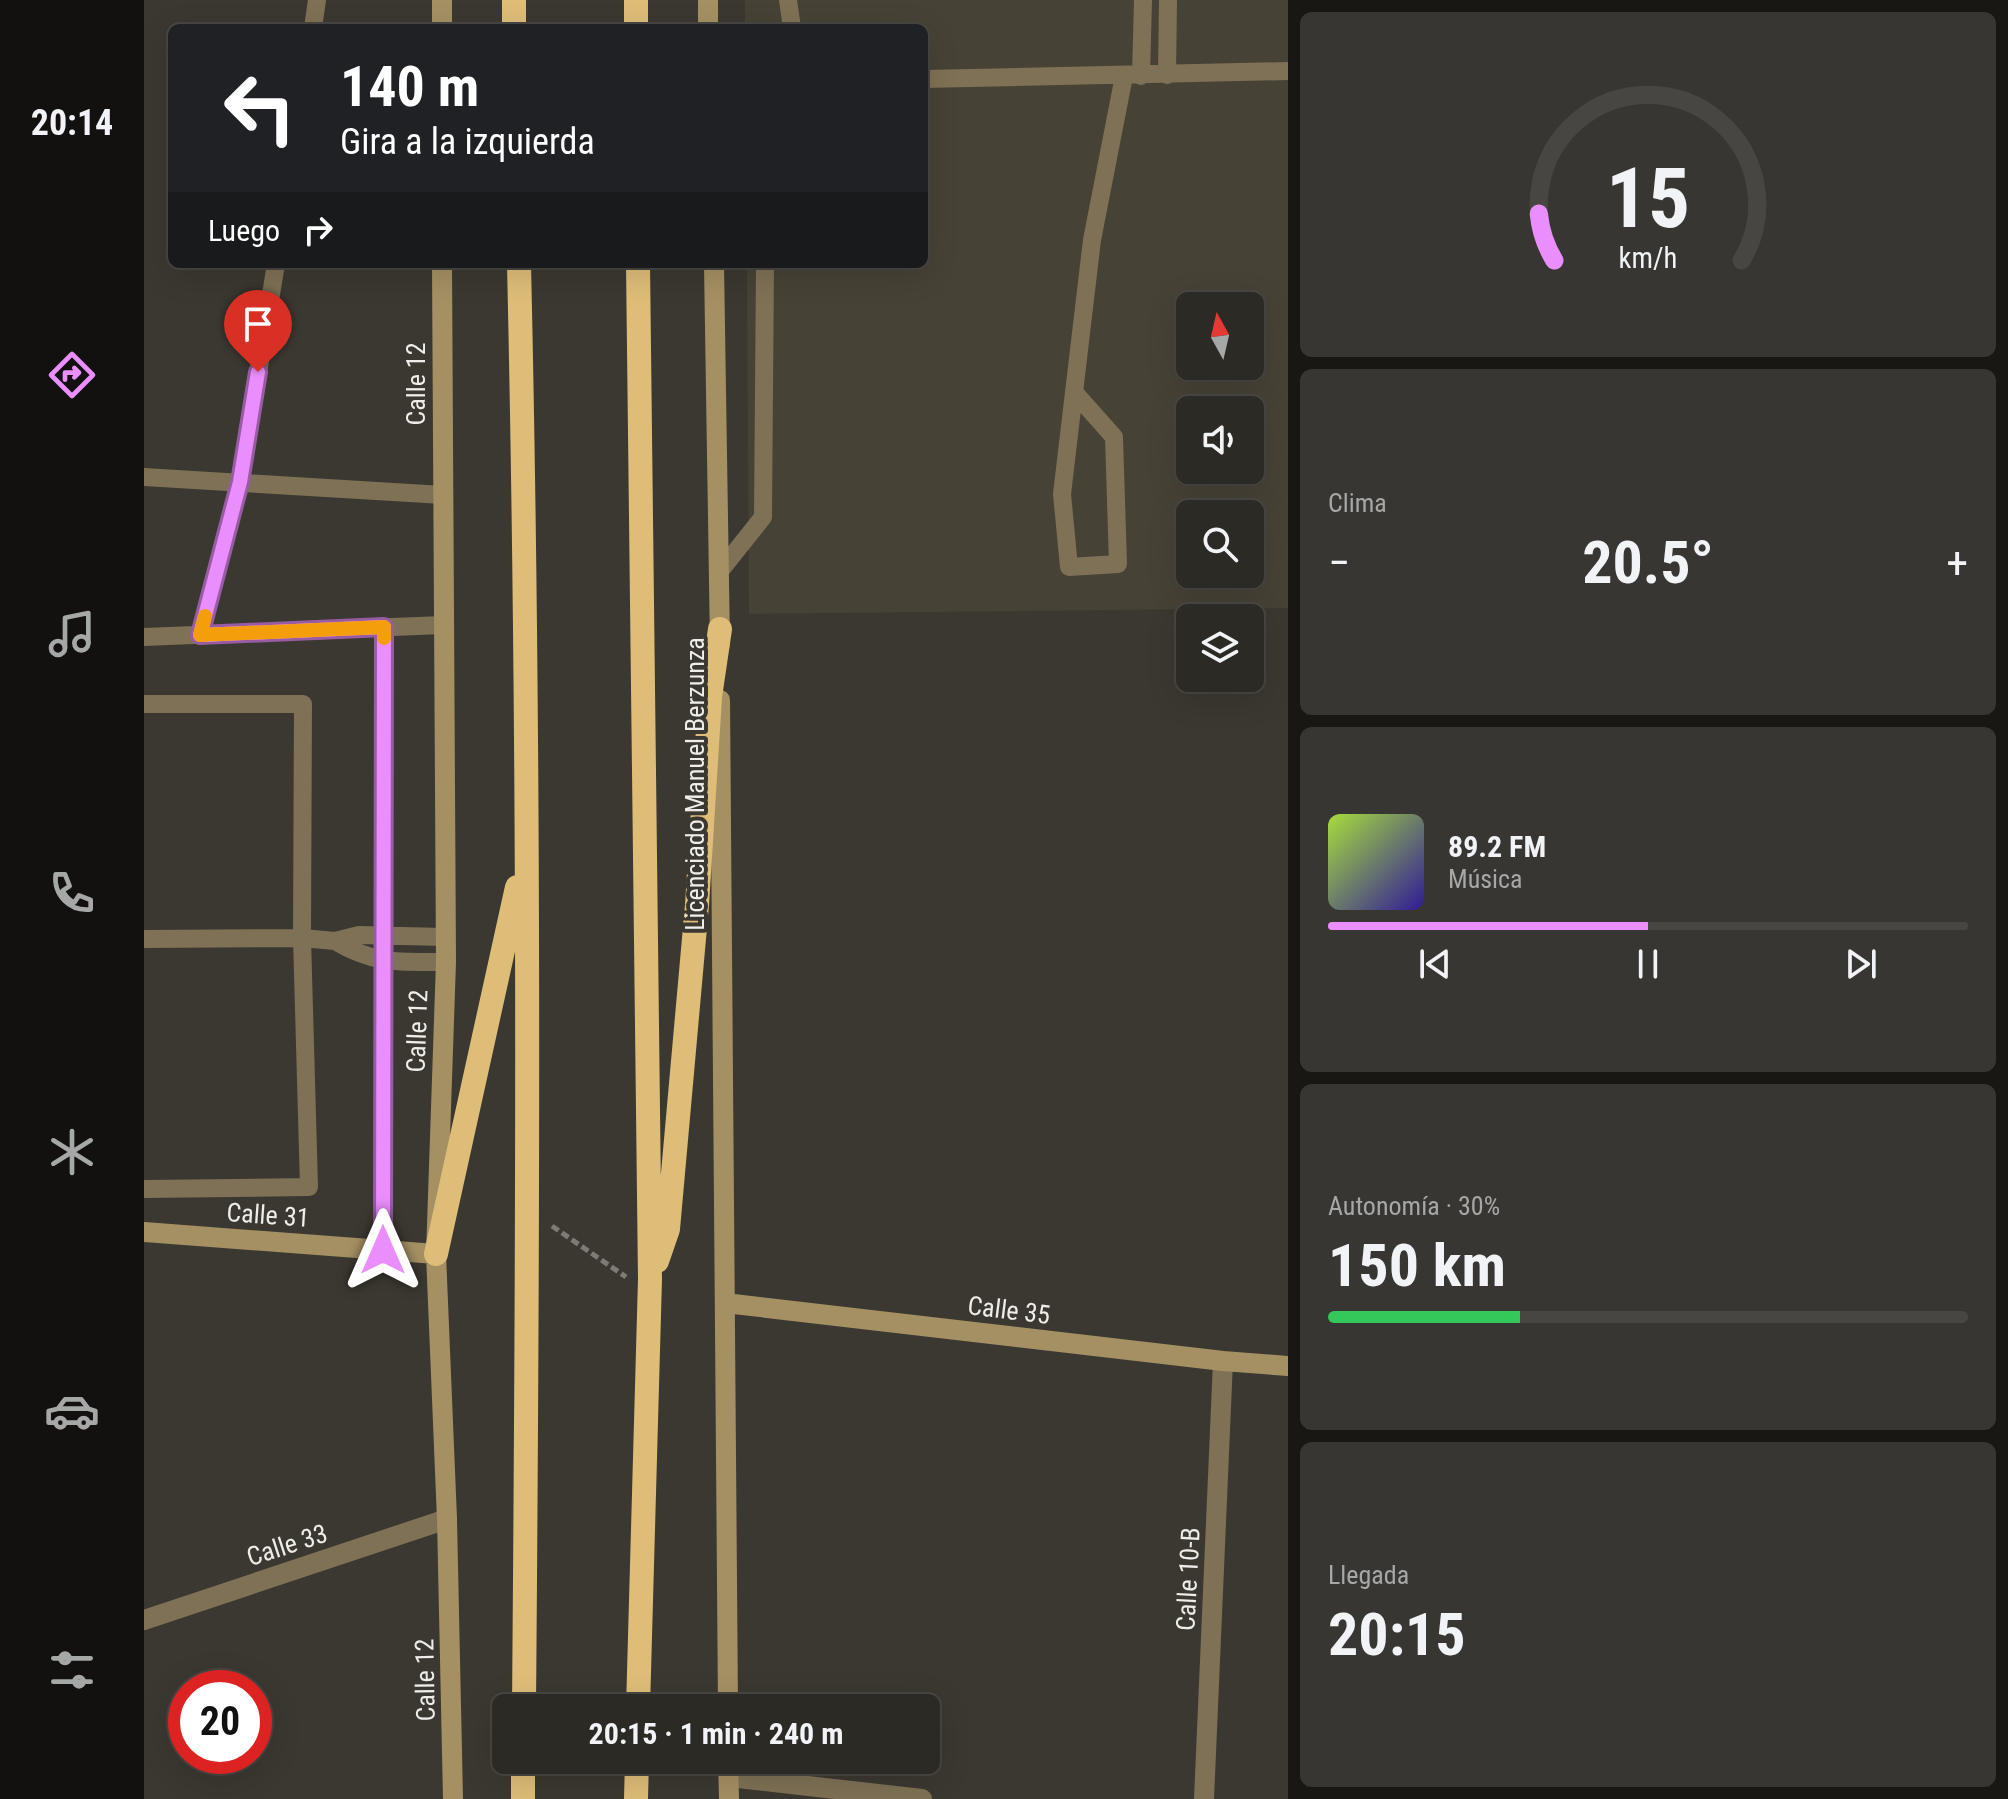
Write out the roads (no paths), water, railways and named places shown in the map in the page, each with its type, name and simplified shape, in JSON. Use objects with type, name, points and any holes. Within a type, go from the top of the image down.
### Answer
[{"type":"highway","points":[[514,0],[514,24]]},
{"type":"highway","points":[[636,0],[636,24]]},
{"type":"highway","points":[[519,268],[527,597],[528,1210],[524,1694]]},
{"type":"highway","points":[[638,268],[649,1286],[638,1694]]},
{"type":"highway","points":[[649,1286],[668,1229],[697,905],[710,697],[720,629]]},
{"type":"highway","points":[[436,1254],[527,842]]},
{"type":"highway","points":[[523,1774],[523,1799]]},
{"type":"highway","points":[[636,1799],[637,1774]]},
{"type":"main road","points":[[442,0],[442,24]]},
{"type":"main road","points":[[708,0],[708,24]]},
{"type":"main road","name":"Calle 12","points":[[442,268],[446,962],[436,1254],[447,1519],[453,1799]]},
{"type":"main road","name":"Licenciado Manuel Berzunza","points":[[714,268],[720,571],[725,1303]]},
{"type":"main road","name":"Calle 31","points":[[144,1232],[436,1254]]},
{"type":"main road","points":[[725,1303],[728,1694]]},
{"type":"main road","name":"Calle 35","points":[[725,1303],[1288,1366]]},
{"type":"main road","points":[[728,1774],[729,1799]]},
{"type":"street","name":"Calle 10-B","points":[[1204,1799],[1223,1361]]},
{"type":"street","name":"Calle 33","points":[[144,1620],[447,1519]]},
{"type":"street","points":[[766,1774],[922,1799]]},
{"type":"lane","points":[[314,24],[317,0]]},
{"type":"lane","points":[[788,0],[791,24]]},
{"type":"lane","points":[[1074,392],[1114,437],[1118,564],[1069,567],[1062,494],[1074,392],[1092,240],[1132,76],[1143,0]]},
{"type":"lane","points":[[1167,75],[1168,0]]},
{"type":"lane","points":[[928,79],[1288,71]]},
{"type":"lane","points":[[200,635],[240,482],[275,268]]},
{"type":"lane","points":[[720,571],[763,517],[765,268]]},
{"type":"lane","points":[[144,477],[443,495]]},
{"type":"lane","points":[[144,637],[443,625]]},
{"type":"lane","points":[[383,1250],[384,627]]},
{"type":"lane","points":[[144,704],[303,704],[302,938],[309,1187],[144,1189]]},
{"type":"lane","points":[[144,939],[302,938],[335,941],[359,935],[384,938],[445,937]]},
{"type":"lane","points":[[335,941],[355,953],[383,962],[446,962]]}]
